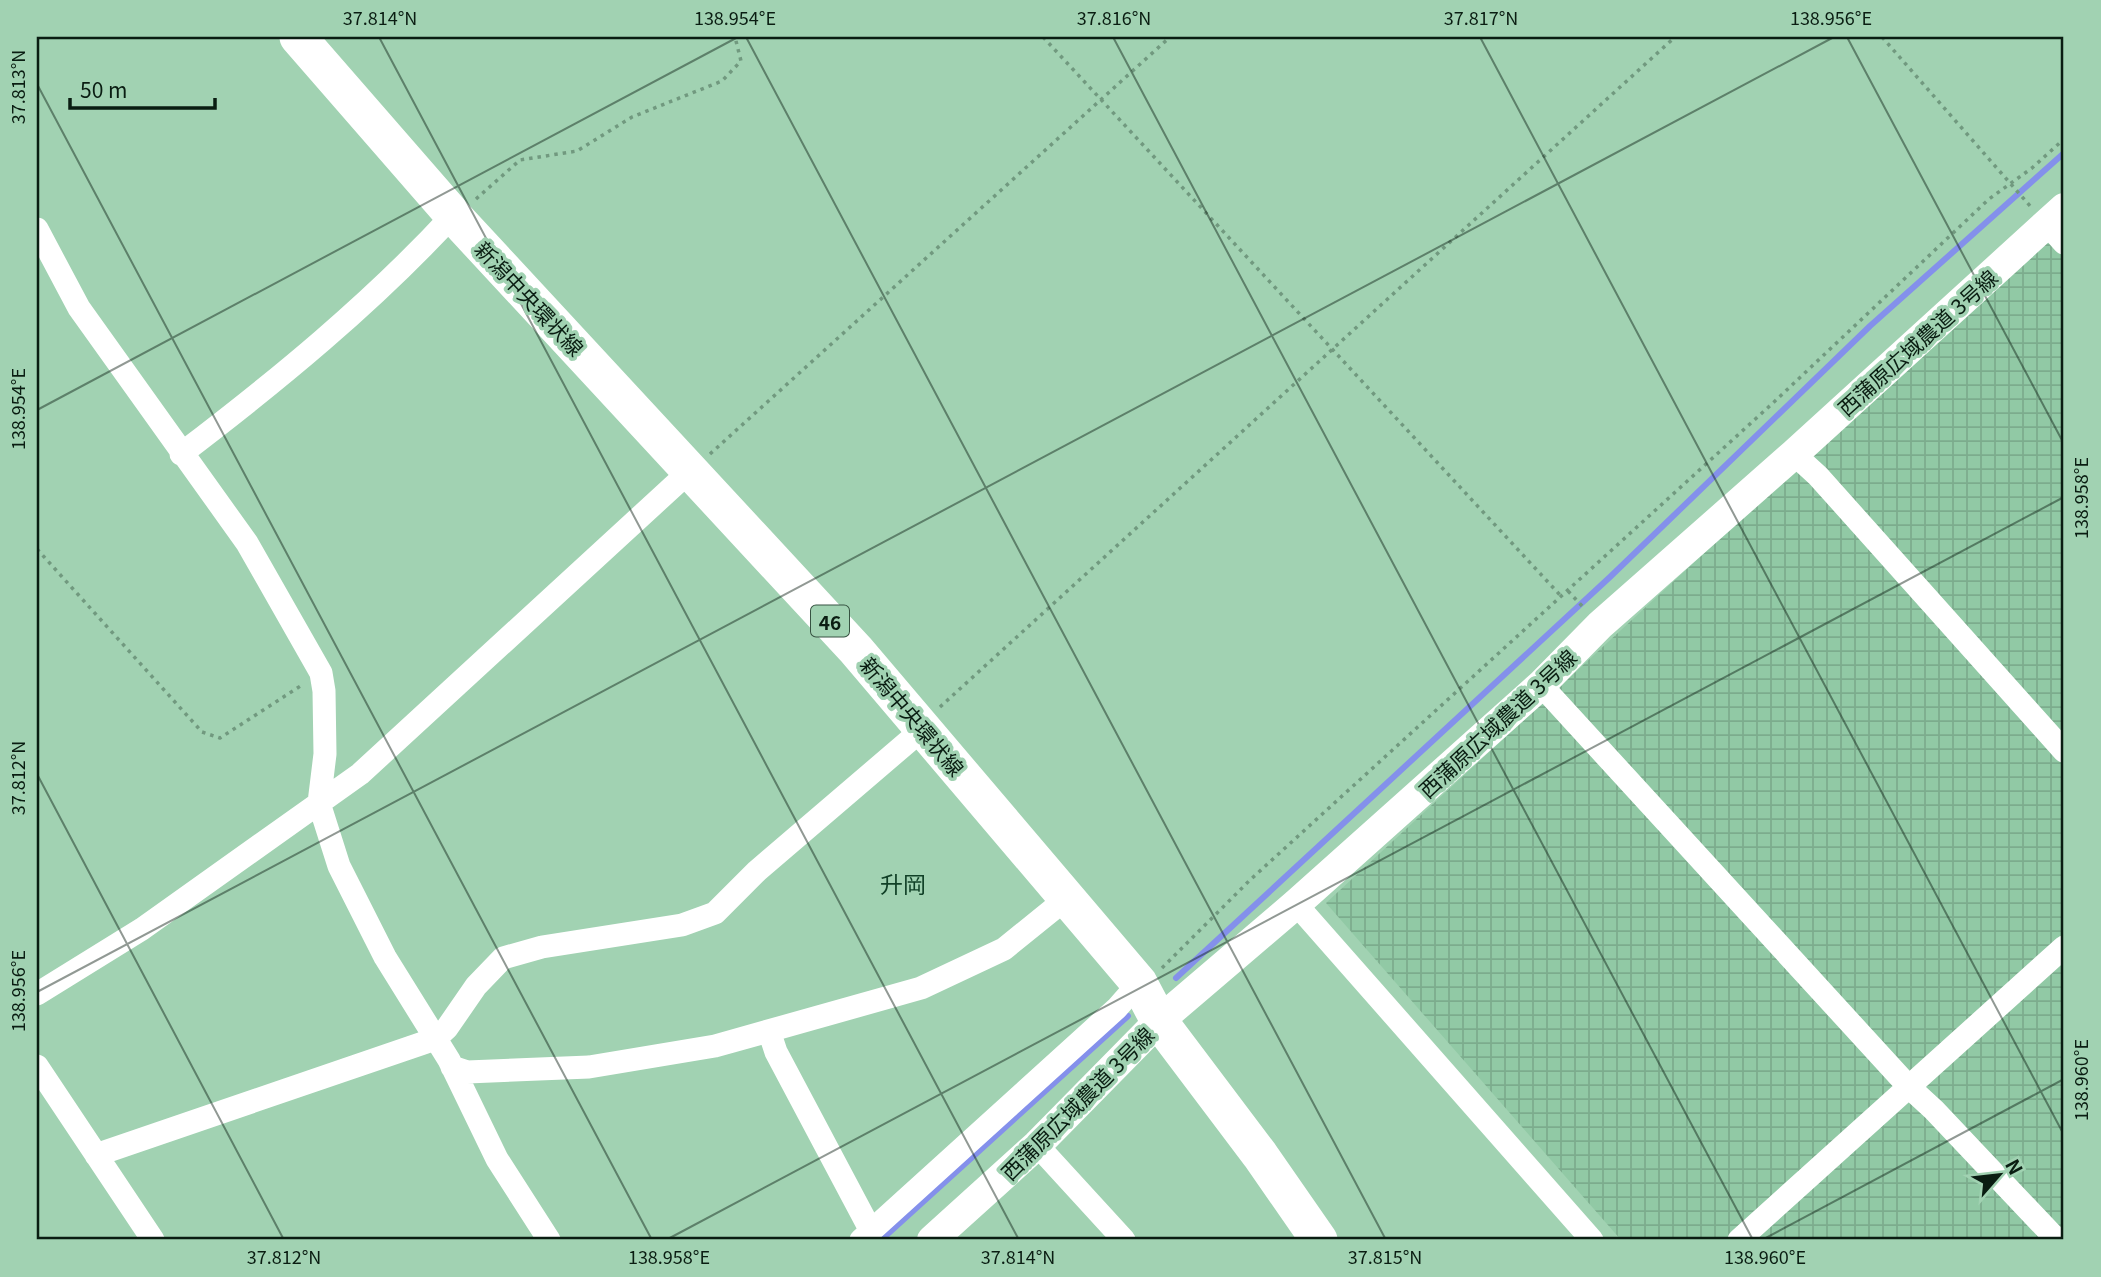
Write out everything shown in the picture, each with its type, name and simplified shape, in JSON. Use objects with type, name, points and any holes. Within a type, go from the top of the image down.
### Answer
[{"type":"main road","name":"新潟中央環状線","points":[[298,37],[453,215],[856,650],[1067,898],[1139,983],[1159,1021],[1261,1156],[1319,1240]]},
{"type":"street","points":[[181,454],[329,334],[414,257],[453,215]]},
{"type":"street","name":"西蒲原広域農道 3号線","points":[[932,1240],[1037,1145],[1159,1021],[1296,904],[1541,685],[1601,625],[1794,454],[2058,225]]},
{"type":"street","points":[[37,229],[79,308],[247,543],[321,673],[324,691],[325,754],[319,803],[339,866],[385,957],[452,1067],[497,1159],[549,1240]]},
{"type":"street","points":[[1794,454],[2064,751]]},
{"type":"street","points":[[37,994],[142,929],[360,775],[691,470]]},
{"type":"street","points":[[1541,685],[1909,1087],[2057,1240]]},
{"type":"street","points":[[96,1155],[435,1039],[447,1028],[476,986],[503,958],[542,947],[682,925],[715,913],[757,872],[910,740],[920,725]]},
{"type":"street","points":[[452,1067],[467,1072],[589,1067],[715,1046],[921,988],[1004,949],[1067,898]]},
{"type":"street","points":[[1296,904],[1592,1240]]},
{"type":"street","points":[[1739,1240],[2064,947]]},
{"type":"street","points":[[769,1031],[776,1052],[866,1236],[1117,1008],[1139,983]]},
{"type":"street","points":[[37,1066],[153,1240]]},
{"type":"street","points":[[1037,1145],[1123,1240]]},
{"type":"path","points":[[453,215],[486,192],[520,160],[577,151],[632,117],[722,81],[741,61],[735,37]]},
{"type":"path","points":[[1043,37],[1560,596]]},
{"type":"path","points":[[691,470],[1170,37]]},
{"type":"path","points":[[920,725],[1675,37]]},
{"type":"path","points":[[1882,37],[2010,181],[2058,225]]},
{"type":"path","points":[[1139,983],[1165,966],[1250,880],[2010,181],[2032,168],[2064,139]]},
{"type":"path","points":[[37,549],[202,732],[220,737],[321,673]]},
{"type":"path","points":[[1567,591],[1590,614]]},
{"type":"shaded area","points":[[2064,220],[2064,1240],[1621,1240],[1326,903]]},
{"type":"waterway","points":[[1176,978],[1610,577],[1870,326],[2064,153]]},
{"type":"waterway","points":[[881,1240],[1128,1016]]},
{"type":"district","name":"升岡","points":[[903,883]]}]
